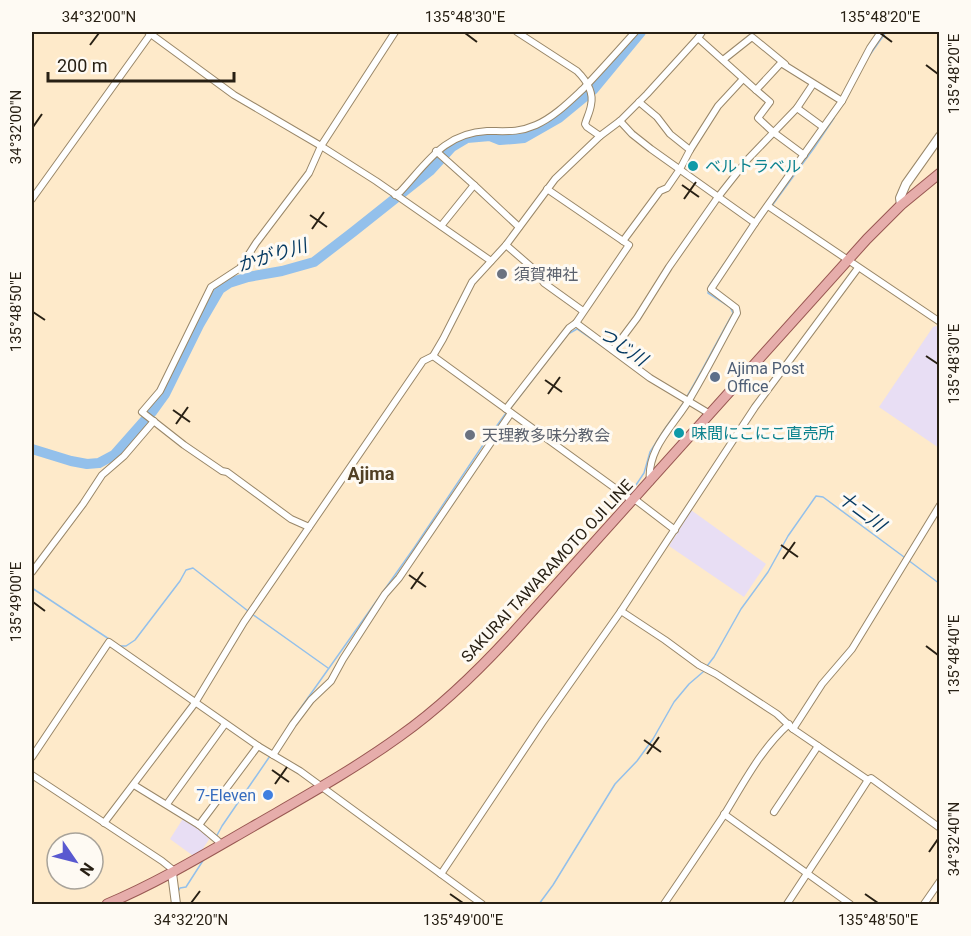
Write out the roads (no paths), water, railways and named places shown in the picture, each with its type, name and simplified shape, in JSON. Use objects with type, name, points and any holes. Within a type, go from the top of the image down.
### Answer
[{"type":"main road","name":"SAKURAI TAWARAMOTO OJI LINE","points":[[107,904],[172,873],[217,840],[321,787],[402,735],[460,686],[511,635],[867,239],[901,205],[939,173]]},
{"type":"street","points":[[32,199],[151,32],[234,95],[376,181],[491,261]]},
{"type":"street","points":[[309,527],[291,519],[227,472],[222,471],[184,445],[142,412],[160,392],[211,286],[240,268],[256,243],[309,174],[321,146],[395,32]]},
{"type":"street","points":[[517,32],[585,78],[592,99],[585,124],[600,136]]},
{"type":"street","points":[[395,195],[436,151],[446,144],[468,134],[486,131],[514,132],[537,125],[564,107],[604,68],[635,32]]},
{"type":"street","points":[[650,482],[652,456],[670,426],[689,401],[737,313],[736,308],[711,289],[842,101],[881,32]]},
{"type":"street","points":[[104,823],[195,703],[244,622],[423,361],[433,357],[472,282],[506,245],[555,179],[600,136],[620,121],[700,35],[743,80],[770,102],[758,118],[804,154]]},
{"type":"street","points":[[723,60],[752,37],[786,65],[842,101]]},
{"type":"street","points":[[756,90],[781,63],[786,65]]},
{"type":"street","points":[[623,241],[660,191],[667,188],[718,106],[743,80]]},
{"type":"street","points":[[613,350],[718,197],[747,159],[797,108],[813,84]]},
{"type":"street","points":[[639,102],[657,117],[669,134],[690,150]]},
{"type":"street","points":[[797,108],[823,127]]},
{"type":"street","points":[[620,121],[651,149],[755,223]]},
{"type":"street","points":[[901,205],[900,198],[906,184],[939,136]]},
{"type":"street","points":[[436,151],[519,227]]},
{"type":"street","points":[[441,226],[474,185]]},
{"type":"street","points":[[273,755],[311,700],[331,681],[385,594],[399,578],[509,411],[630,245],[547,189]]},
{"type":"street","points":[[768,206],[939,322]]},
{"type":"street","points":[[506,245],[536,271],[544,283],[583,311]]},
{"type":"street","points":[[441,874],[536,732],[621,611],[755,407],[858,268]]},
{"type":"street","points":[[576,322],[650,378],[710,414]]},
{"type":"street","points":[[433,357],[675,530]]},
{"type":"street","points":[[32,572],[102,475],[124,456],[154,421]]},
{"type":"street","points":[[664,904],[752,769],[782,731],[791,726],[852,649],[939,505]]},
{"type":"street","points":[[621,611],[699,665],[777,714],[867,780]]},
{"type":"street","points":[[32,757],[109,642],[225,724],[300,771],[482,904]]},
{"type":"street","points":[[168,804],[225,724]]},
{"type":"street","points":[[199,825],[258,746]]},
{"type":"street","points":[[774,812],[818,746]]},
{"type":"street","points":[[32,775],[172,869],[176,904]]},
{"type":"street","points":[[787,904],[867,780],[871,778],[939,828]]},
{"type":"street","points":[[134,785],[168,804],[217,840]]},
{"type":"street","points":[[724,814],[850,904]]},
{"type":"street","points":[[924,904],[939,881]]},
{"type":"waterway","name":"かがり川","points":[[32,449],[87,464],[99,463],[114,455],[165,394],[199,325],[220,289],[229,283],[248,277],[314,262],[431,170],[452,147],[467,138],[490,136],[500,140],[524,138],[559,118],[593,90],[641,32]]},
{"type":"waterway","name":"つじ川","points":[[869,56],[886,32]]},
{"type":"waterway","name":"つじ川","points":[[771,207],[834,118]]},
{"type":"waterway","name":"つじ川","points":[[686,398],[733,313],[730,307],[708,293],[709,286],[724,264]]},
{"type":"waterway","name":"つじ川","points":[[510,409],[568,334],[577,329],[612,353]]},
{"type":"waterway","points":[[630,494],[644,473],[650,452],[684,402]]},
{"type":"waterway","name":"つじ川","points":[[288,726],[506,413]]},
{"type":"waterway","name":"十二川","points":[[707,666],[741,609],[768,572],[788,536],[816,496],[823,497],[904,557]]},
{"type":"waterway","name":"十二川","points":[[908,560],[940,584]]},
{"type":"waterway","points":[[120,646],[126,646],[135,640],[186,570],[193,568],[248,611]]},
{"type":"waterway","points":[[32,588],[109,639]]},
{"type":"waterway","points":[[252,614],[328,668]]},
{"type":"waterway","name":"十二川","points":[[539,904],[615,784],[637,761],[653,739],[674,702],[703,672]]},
{"type":"waterway","points":[[216,837],[270,756]]},
{"type":"waterway","points":[[178,892],[180,888],[186,887],[204,859]]},
{"type":"place","name":"ベルトラベル","points":[[693,166]]},
{"type":"place","name":"須賀神社","points":[[502,274]]},
{"type":"place","name":"Ajima Post Office","points":[[715,377]]},
{"type":"place","name":"味間にこにこ直売所","points":[[679,433]]},
{"type":"place","name":"天理教多味分教会","points":[[470,435]]},
{"type":"place","name":"7-Eleven","points":[[268,795]]},
{"type":"district","name":"Ajima","points":[[371,473]]}]
